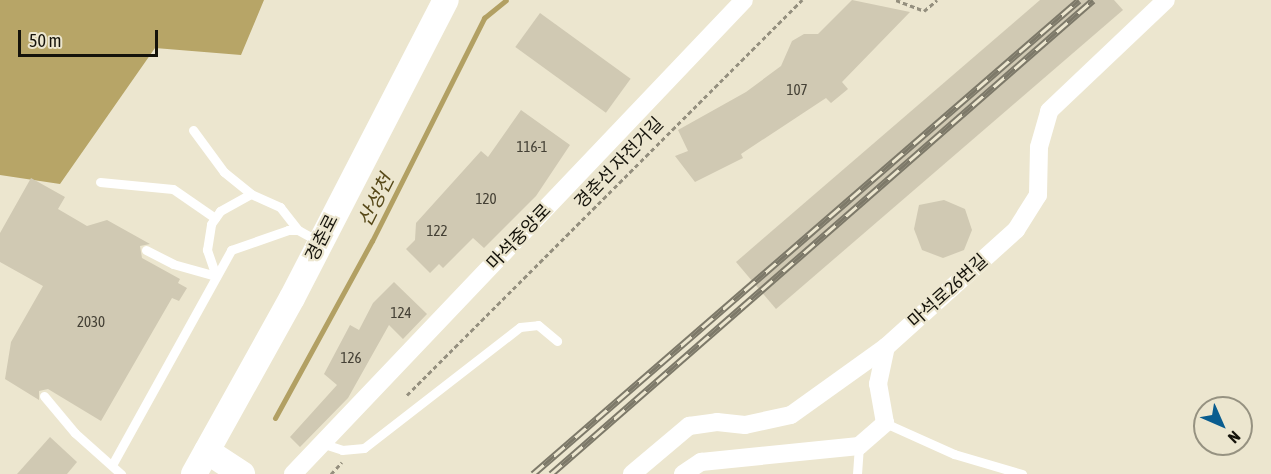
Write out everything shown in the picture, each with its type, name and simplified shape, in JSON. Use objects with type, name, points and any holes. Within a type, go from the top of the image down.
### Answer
[{"type":"street","name":"경춘로","points":[[194,474],[309,236],[446,0]]},
{"type":"street","name":"마석중앙로","points":[[293,474],[744,0]]},
{"type":"street","name":"마석로26번길","points":[[632,474],[689,426],[717,422],[744,425],[791,415],[886,347],[1016,230],[1038,195],[1039,147],[1049,111],[1166,0]]},
{"type":"street","points":[[683,474],[702,462],[859,446],[885,423],[878,384],[886,347]]},
{"type":"street","points":[[207,450],[242,474]]},
{"type":"lane","points":[[193,130],[224,172],[251,194],[280,207],[309,236]]},
{"type":"lane","points":[[100,182],[173,189],[215,218]]},
{"type":"lane","points":[[216,276],[207,250],[215,218],[251,194]]},
{"type":"lane","points":[[112,465],[216,276],[236,246],[309,236]]},
{"type":"lane","points":[[146,250],[173,264],[216,276]]},
{"type":"lane","points":[[321,443],[353,451],[364,448],[520,327],[538,325],[557,341]]},
{"type":"lane","points":[[44,396],[75,433],[121,474]]},
{"type":"lane","points":[[885,423],[954,454],[1022,474]]},
{"type":"lane","points":[[857,474],[859,446]]},
{"type":"path","name":"경춘선 자전거길","points":[[402,401],[802,0]]},
{"type":"path","points":[[896,0],[924,11],[937,0]]},
{"type":"path","points":[[331,474],[353,451]]},
{"type":"shaded area","points":[[0,0],[264,0],[241,55],[155,48],[60,184],[0,175]]},
{"type":"building","points":[[852,0],[910,12],[842,82],[848,89],[831,103],[826,98],[741,154],[743,158],[695,182],[675,156],[688,151],[678,130],[746,92],[781,66],[792,41],[804,34],[818,34]]},
{"type":"building","points":[[1040,0],[1114,0],[1123,10],[776,309],[736,262]]},
{"type":"building","points":[[540,13],[631,79],[606,113],[515,47]]},
{"type":"building","points":[[521,110],[570,145],[536,196],[484,248],[473,238],[443,268],[439,264],[430,273],[406,249],[415,240],[416,223],[481,151],[488,157]]},
{"type":"building","points":[[31,178],[65,197],[58,209],[87,226],[107,220],[150,244],[140,246],[142,258],[180,279],[178,283],[187,288],[179,301],[172,298],[101,421],[48,389],[39,391],[39,400],[5,379],[11,342],[43,286],[0,262],[0,233]]},
{"type":"building","points":[[944,200],[965,209],[972,230],[964,250],[943,258],[922,250],[914,229],[919,205]]},
{"type":"building","points":[[394,282],[427,314],[403,339],[389,325],[348,398],[300,447],[290,437],[337,385],[324,374],[350,325],[359,330],[373,303]]},
{"type":"building","points":[[50,437],[77,462],[67,474],[17,474]]},
{"type":"waterway","name":"산성천","points":[[275,418],[372,241],[484,18],[506,0]]},
{"type":"railway","points":[[533,474],[1079,0]]},
{"type":"railway","points":[[551,474],[1093,0]]}]
